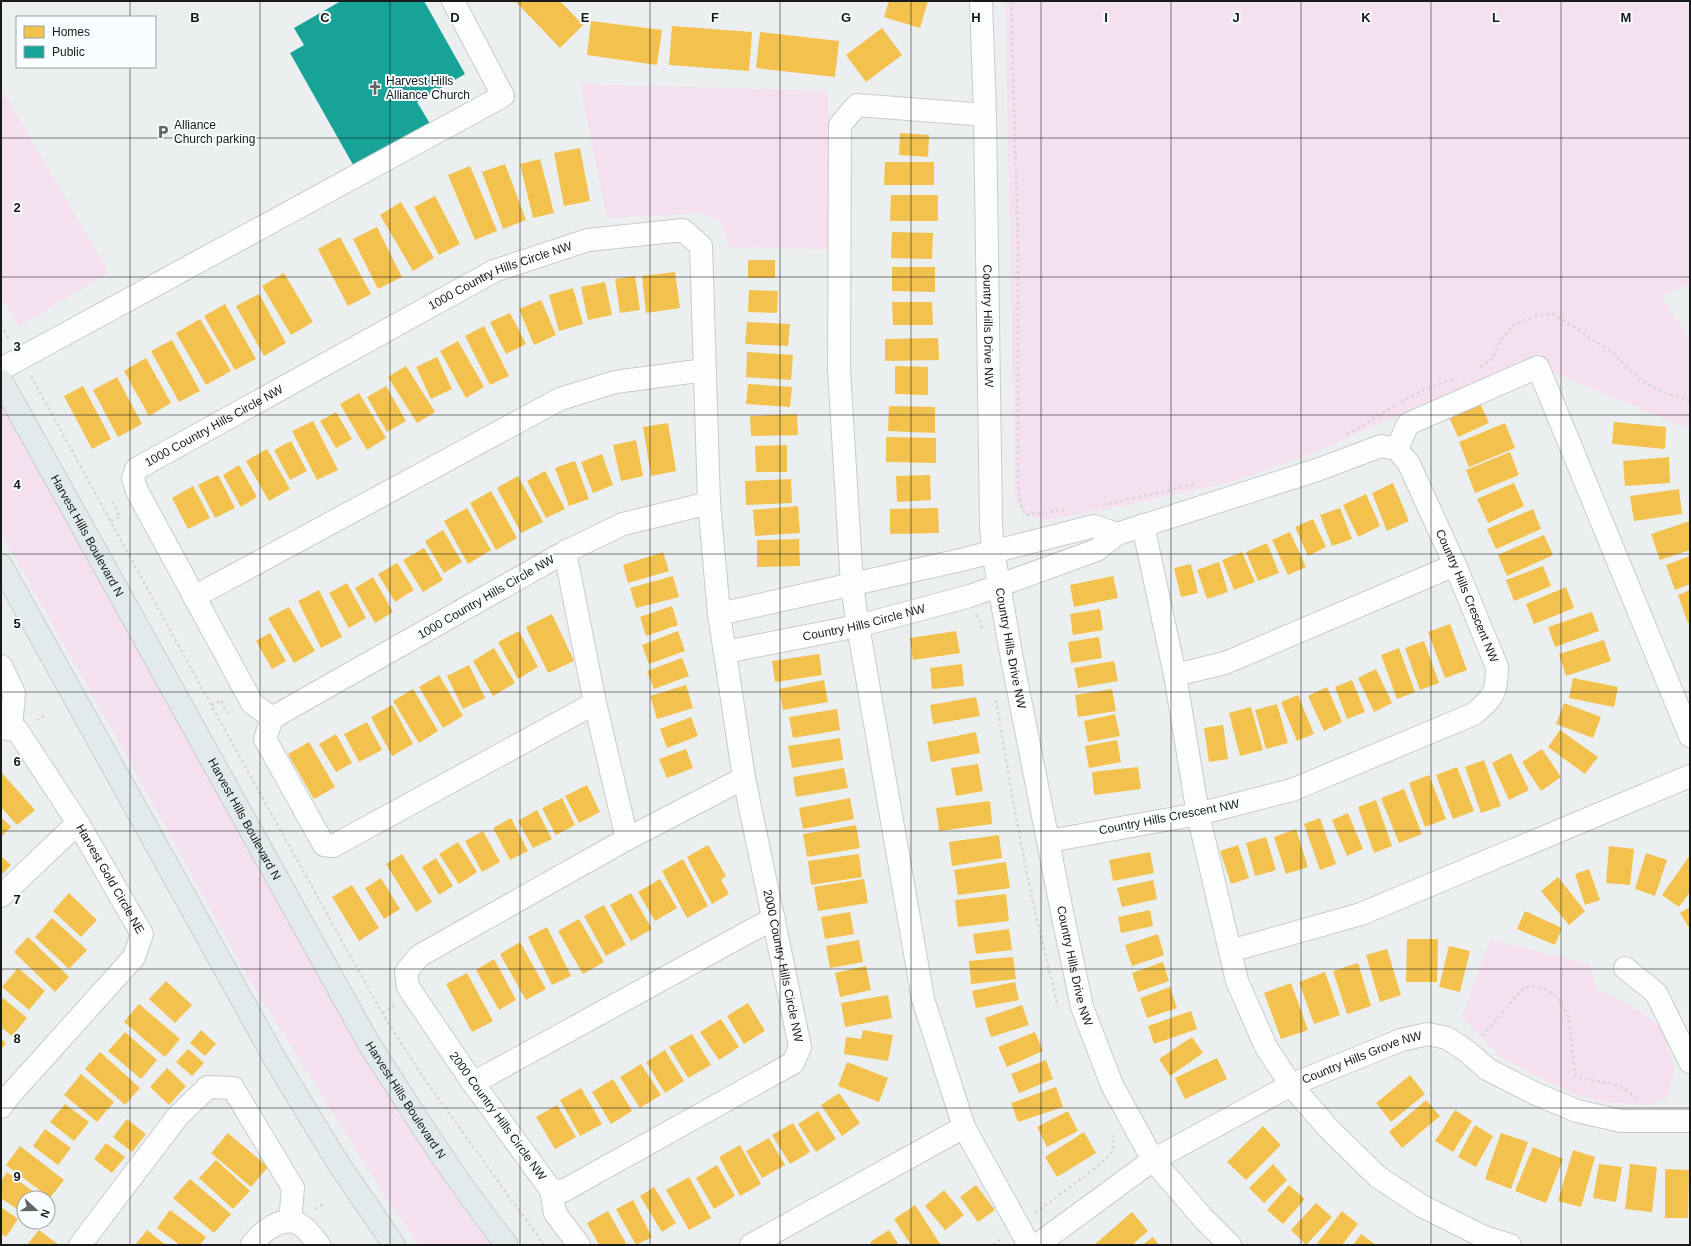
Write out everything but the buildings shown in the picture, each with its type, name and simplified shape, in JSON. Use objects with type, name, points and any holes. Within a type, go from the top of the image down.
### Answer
[{"type":"main road","name":"Harvest Hills Boulevard N","points":[[1,380],[368,1042],[429,1139],[478,1209],[507,1245]]},
{"type":"main road","points":[[1,565],[276,1061],[338,1164],[394,1245]]},
{"type":"street","points":[[1,369],[503,96],[453,1]]},
{"type":"street","name":"Country Hills Drive NW","points":[[981,1],[985,115],[991,525],[993,551],[1012,658],[1063,917],[1082,1008],[1112,1085],[1153,1160],[1202,1217],[1230,1245]]},
{"type":"street","points":[[985,115],[857,105],[840,125],[839,369],[852,585],[923,999],[964,1127],[1028,1245]]},
{"type":"street","name":"1000 Country Hills Circle NW","points":[[709,503],[623,524],[566,552],[272,718],[252,703],[194,597],[133,479],[136,469],[494,271],[588,240],[683,230],[702,246],[709,503],[719,614]]},
{"type":"street","points":[[999,585],[1097,550],[1117,534],[1143,525],[1317,470],[1381,446],[1397,449],[1408,424],[1538,367],[1690,736]]},
{"type":"street","points":[[194,597],[560,399],[614,382],[705,370]]},
{"type":"street","name":"Country Hills Crescent NW","points":[[1049,841],[1198,814],[1292,790],[1474,714],[1491,699],[1497,685],[1497,668],[1455,565],[1409,464],[1397,449]]},
{"type":"street","points":[[1143,525],[1175,675],[1198,814],[1237,982],[1266,1047],[1291,1085],[1328,1128],[1378,1177],[1422,1206],[1484,1237],[1510,1245]]},
{"type":"street","points":[[719,614],[965,559],[1094,526],[1117,534]]},
{"type":"street","points":[[566,552],[595,704],[627,839]]},
{"type":"street","points":[[1175,675],[1225,663],[1455,565]]},
{"type":"street","name":"Country Hills Circle NW","points":[[725,652],[858,626],[970,596],[999,585]]},
{"type":"street","name":"2000 Country Hills Circle NW","points":[[719,614],[744,778],[800,1047],[793,1063],[563,1191],[551,1190],[473,1084],[408,987],[406,972],[418,956],[627,839],[744,778]]},
{"type":"street","points":[[1,666],[14,693],[6,728]]},
{"type":"street","points":[[272,718],[265,739],[324,844],[333,846],[595,704]]},
{"type":"street","name":"Harvest Gold Circle NE","points":[[1,1106],[134,958],[142,934],[78,823],[17,730],[6,728]]},
{"type":"street","points":[[1230,951],[1361,914],[1690,776]]},
{"type":"street","points":[[1,896],[78,823]]},
{"type":"street","points":[[473,1084],[774,918]]},
{"type":"street","points":[[1626,968],[1656,993],[1690,1062]]},
{"type":"street","name":"Country Hills Grove NW","points":[[1037,1245],[1153,1160],[1291,1085],[1401,1040],[1428,1034],[1447,1038],[1468,1052],[1487,1069],[1536,1094],[1577,1110],[1621,1122],[1690,1121]]},
{"type":"street","points":[[80,1245],[87,1233],[178,1116],[208,1087],[233,1088],[293,1188],[290,1221]]},
{"type":"street","points":[[751,1245],[964,1127]]},
{"type":"street","points":[[551,1190],[555,1213],[579,1245]]},
{"type":"street","points":[[252,1245],[260,1234],[274,1225],[290,1221],[301,1225],[311,1233],[320,1245]]},
{"type":"path","points":[[1011,1],[1018,243],[1018,482],[1020,504],[1026,515],[1066,510]]},
{"type":"path","points":[[1474,370],[1493,358],[1500,341],[1514,325],[1536,316],[1554,314],[1612,352],[1639,379],[1658,390],[1690,400]]},
{"type":"path","points":[[1,326],[21,359],[111,521],[382,1013],[427,1083],[544,1245]]},
{"type":"path","points":[[1345,434],[1359,428],[1425,388],[1463,374]]},
{"type":"path","points":[[1096,506],[1198,484]]},
{"type":"path","points":[[973,612],[979,618],[984,635]]},
{"type":"path","points":[[995,694],[1018,829],[1059,1011]]},
{"type":"path","points":[[1468,1052],[1524,988],[1534,986],[1543,988],[1557,997],[1569,1018],[1575,1075],[1581,1078],[1612,1083],[1628,1090],[1636,1099],[1639,1121]]},
{"type":"path","points":[[993,1245],[1097,1167],[1110,1155],[1114,1146],[1112,1131]]},
{"type":"shaded area","points":[[1005,1],[1690,1],[1690,284],[1661,296],[1690,341],[1690,429],[1552,372],[1541,352],[1323,449],[1236,481],[1112,508],[1045,520],[1026,515],[1014,495]]},
{"type":"shaded area","points":[[580,84],[828,91],[830,249],[729,247],[720,221],[703,213],[607,218]]},
{"type":"shaded area","points":[[1,88],[109,273],[19,326],[1,296]]},
{"type":"shaded area","points":[[1,404],[67,518],[265,881],[401,1117],[464,1210],[492,1245],[419,1245],[393,1208],[249,979],[121,745],[1,533]]},
{"type":"shaded area","points":[[1490,940],[1589,964],[1597,989],[1633,1007],[1662,1028],[1675,1069],[1667,1098],[1647,1105],[1604,1102],[1577,1095],[1543,1080],[1503,1059],[1462,1017]]},
{"type":"place","name":"Harvest Hills Alliance Church","points":[[375,88]]},
{"type":"place","name":"Alliance Church parking","points":[[163,132]]}]
